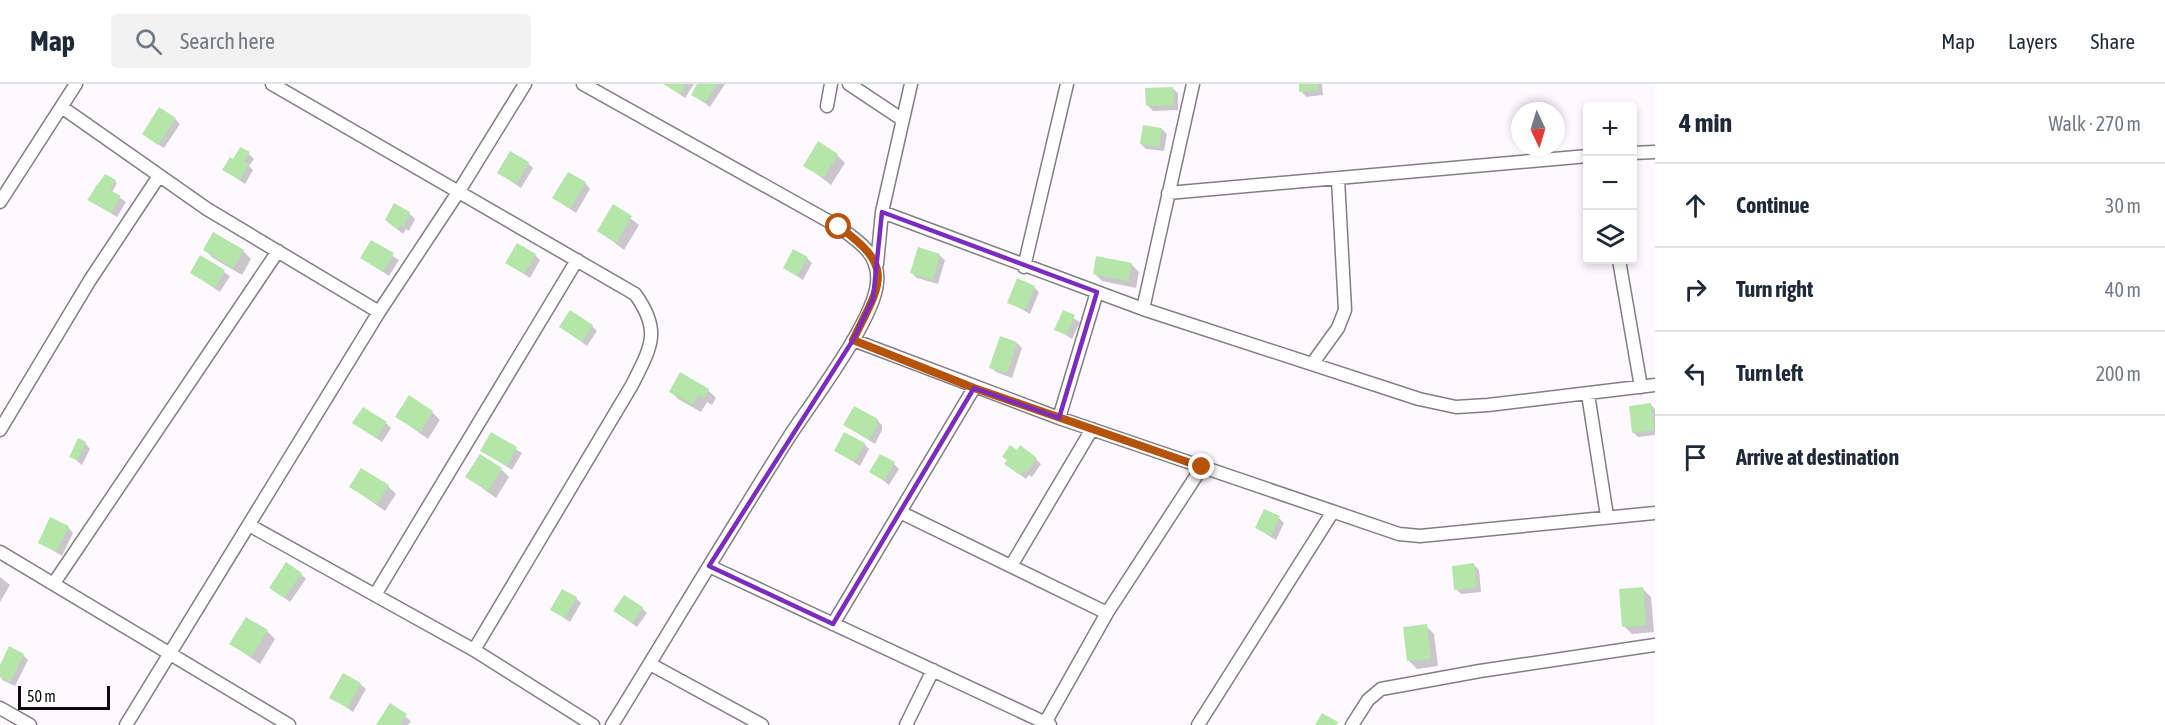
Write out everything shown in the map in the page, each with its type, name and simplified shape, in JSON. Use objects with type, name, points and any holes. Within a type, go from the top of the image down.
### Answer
[{"type":"street","points":[[0,202],[63,108],[76,84]]},
{"type":"street","points":[[272,84],[635,294],[649,314],[651,337],[646,357],[632,385],[474,650]]},
{"type":"street","points":[[126,725],[379,312],[459,191],[525,84]]},
{"type":"street","points":[[583,84],[839,227],[863,244],[877,264]]},
{"type":"street","points":[[827,106],[831,84]]},
{"type":"street","points":[[849,84],[903,120]]},
{"type":"street","points":[[612,725],[709,566],[853,340],[877,285],[882,212],[911,84]]},
{"type":"street","points":[[1024,267],[1067,84]]},
{"type":"street","points":[[1143,309],[1193,84]]},
{"type":"street","points":[[63,108],[159,177],[379,312]]},
{"type":"street","points":[[1637,153],[1655,152]]},
{"type":"street","points":[[1168,193],[1583,156]]},
{"type":"street","points":[[0,430],[90,280],[159,177]]},
{"type":"street","points":[[1312,364],[1338,328],[1345,310],[1338,179]]},
{"type":"street","points":[[882,212],[1024,267],[1143,309],[1419,399],[1456,407],[1655,385]]},
{"type":"street","points":[[54,583],[278,251]]},
{"type":"street","points":[[375,595],[577,260]]},
{"type":"street","points":[[1620,264],[1641,387]]},
{"type":"street","points":[[1059,418],[1096,292]]},
{"type":"street","points":[[853,340],[974,388],[1332,513],[1399,534],[1420,536],[1655,513]]},
{"type":"street","points":[[833,624],[974,388]]},
{"type":"street","points":[[1588,393],[1607,516]]},
{"type":"street","points":[[1011,566],[1092,429]]},
{"type":"street","points":[[709,566],[1048,724],[1107,613],[1202,467]]},
{"type":"street","points":[[900,512],[1107,613]]},
{"type":"street","points":[[1203,723],[1332,513]]},
{"type":"street","points":[[249,525],[474,650],[593,725]]},
{"type":"street","points":[[0,552],[171,652],[289,725]]},
{"type":"street","points":[[1352,725],[1368,700],[1381,689],[1480,670],[1655,645]]},
{"type":"street","points":[[650,664],[762,725]]},
{"type":"street","points":[[906,725],[933,670]]},
{"type":"street","points":[[0,708],[30,725]]},
{"type":"highlighted area","points":[[882,212],[1097,292],[1059,418],[974,388],[833,624],[709,566],[853,340],[873,299]]},
{"type":"building","points":[[663,84],[686,84],[680,94]]},
{"type":"building","points":[[697,84],[717,84],[705,103],[691,95]]},
{"type":"building","points":[[1299,84],[1318,84],[1318,90],[1299,92]]},
{"type":"building","points":[[1173,87],[1174,105],[1146,106],[1145,88]]},
{"type":"building","points":[[159,107],[176,118],[158,145],[142,134]]},
{"type":"building","points":[[1143,125],[1162,128],[1159,147],[1140,144]]},
{"type":"building","points":[[818,141],[838,154],[823,178],[803,166]]},
{"type":"building","points":[[240,147],[250,152],[244,161],[249,164],[240,180],[222,170],[230,157],[233,159]]},
{"type":"building","points":[[510,151],[529,162],[516,184],[497,173]]},
{"type":"building","points":[[568,172],[586,182],[570,209],[552,198]]},
{"type":"building","points":[[105,174],[116,180],[110,190],[121,196],[111,213],[87,200]]},
{"type":"building","points":[[394,203],[410,212],[404,227],[400,225],[398,230],[385,220]]},
{"type":"building","points":[[613,204],[632,216],[616,243],[597,231]]},
{"type":"building","points":[[213,232],[244,250],[233,268],[203,250]]},
{"type":"building","points":[[371,240],[394,253],[383,272],[360,258]]},
{"type":"building","points":[[517,243],[536,254],[524,274],[505,263]]},
{"type":"building","points":[[918,247],[940,254],[933,280],[910,273]]},
{"type":"building","points":[[793,249],[808,257],[797,276],[783,268]]},
{"type":"building","points":[[200,255],[225,270],[215,288],[190,273]]},
{"type":"building","points":[[1096,256],[1132,263],[1128,281],[1093,274]]},
{"type":"building","points":[[1017,278],[1035,286],[1025,310],[1007,303]]},
{"type":"building","points":[[570,310],[593,325],[582,342],[559,327]]},
{"type":"building","points":[[1063,310],[1075,315],[1066,335],[1054,330]]},
{"type":"building","points":[[1000,336],[1017,342],[1007,373],[989,368]]},
{"type":"building","points":[[680,372],[709,389],[704,398],[698,395],[693,405],[669,392]]},
{"type":"building","points":[[409,395],[433,411],[420,432],[395,417]]},
{"type":"building","points":[[1651,403],[1654,430],[1632,433],[1629,406]]},
{"type":"building","points":[[854,406],[878,419],[876,423],[878,424],[869,440],[843,425]]},
{"type":"building","points":[[363,407],[387,422],[376,438],[352,423]]},
{"type":"building","points":[[491,432],[517,447],[507,466],[480,451]]},
{"type":"building","points":[[844,432],[865,443],[854,462],[834,451]]},
{"type":"building","points":[[78,438],[86,442],[77,460],[69,457]]},
{"type":"building","points":[[1010,445],[1017,450],[1020,445],[1037,458],[1026,473],[1024,471],[1020,475],[1004,464],[1007,460],[1002,457]]},
{"type":"building","points":[[480,454],[502,468],[488,491],[465,477]]},
{"type":"building","points":[[880,454],[895,462],[884,481],[869,472]]},
{"type":"building","points":[[361,468],[389,485],[377,504],[349,487]]},
{"type":"building","points":[[1264,509],[1280,516],[1271,536],[1255,528]]},
{"type":"building","points":[[50,517],[69,526],[56,552],[38,543]]},
{"type":"building","points":[[286,562],[302,573],[284,598],[269,588]]},
{"type":"building","points":[[1474,563],[1477,587],[1454,590],[1452,566]]},
{"type":"building","points":[[1643,587],[1646,625],[1622,627],[1619,589]]},
{"type":"building","points":[[562,589],[577,597],[565,618],[550,610]]},
{"type":"building","points":[[624,595],[643,607],[632,623],[613,611]]},
{"type":"building","points":[[246,617],[268,630],[251,657],[229,644]]},
{"type":"building","points":[[1427,624],[1431,659],[1407,661],[1403,627]]},
{"type":"building","points":[[9,646],[24,654],[10,682],[0,677],[0,665]]},
{"type":"building","points":[[343,673],[361,683],[348,708],[329,698]]},
{"type":"building","points":[[390,703],[407,714],[400,725],[376,725]]},
{"type":"building","points":[[1322,713],[1338,722],[1337,725],[1315,725]]},
{"type":"route","points":[[839,227],[863,244],[877,264],[877,285],[873,299],[853,340],[974,388],[1202,467]]}]
